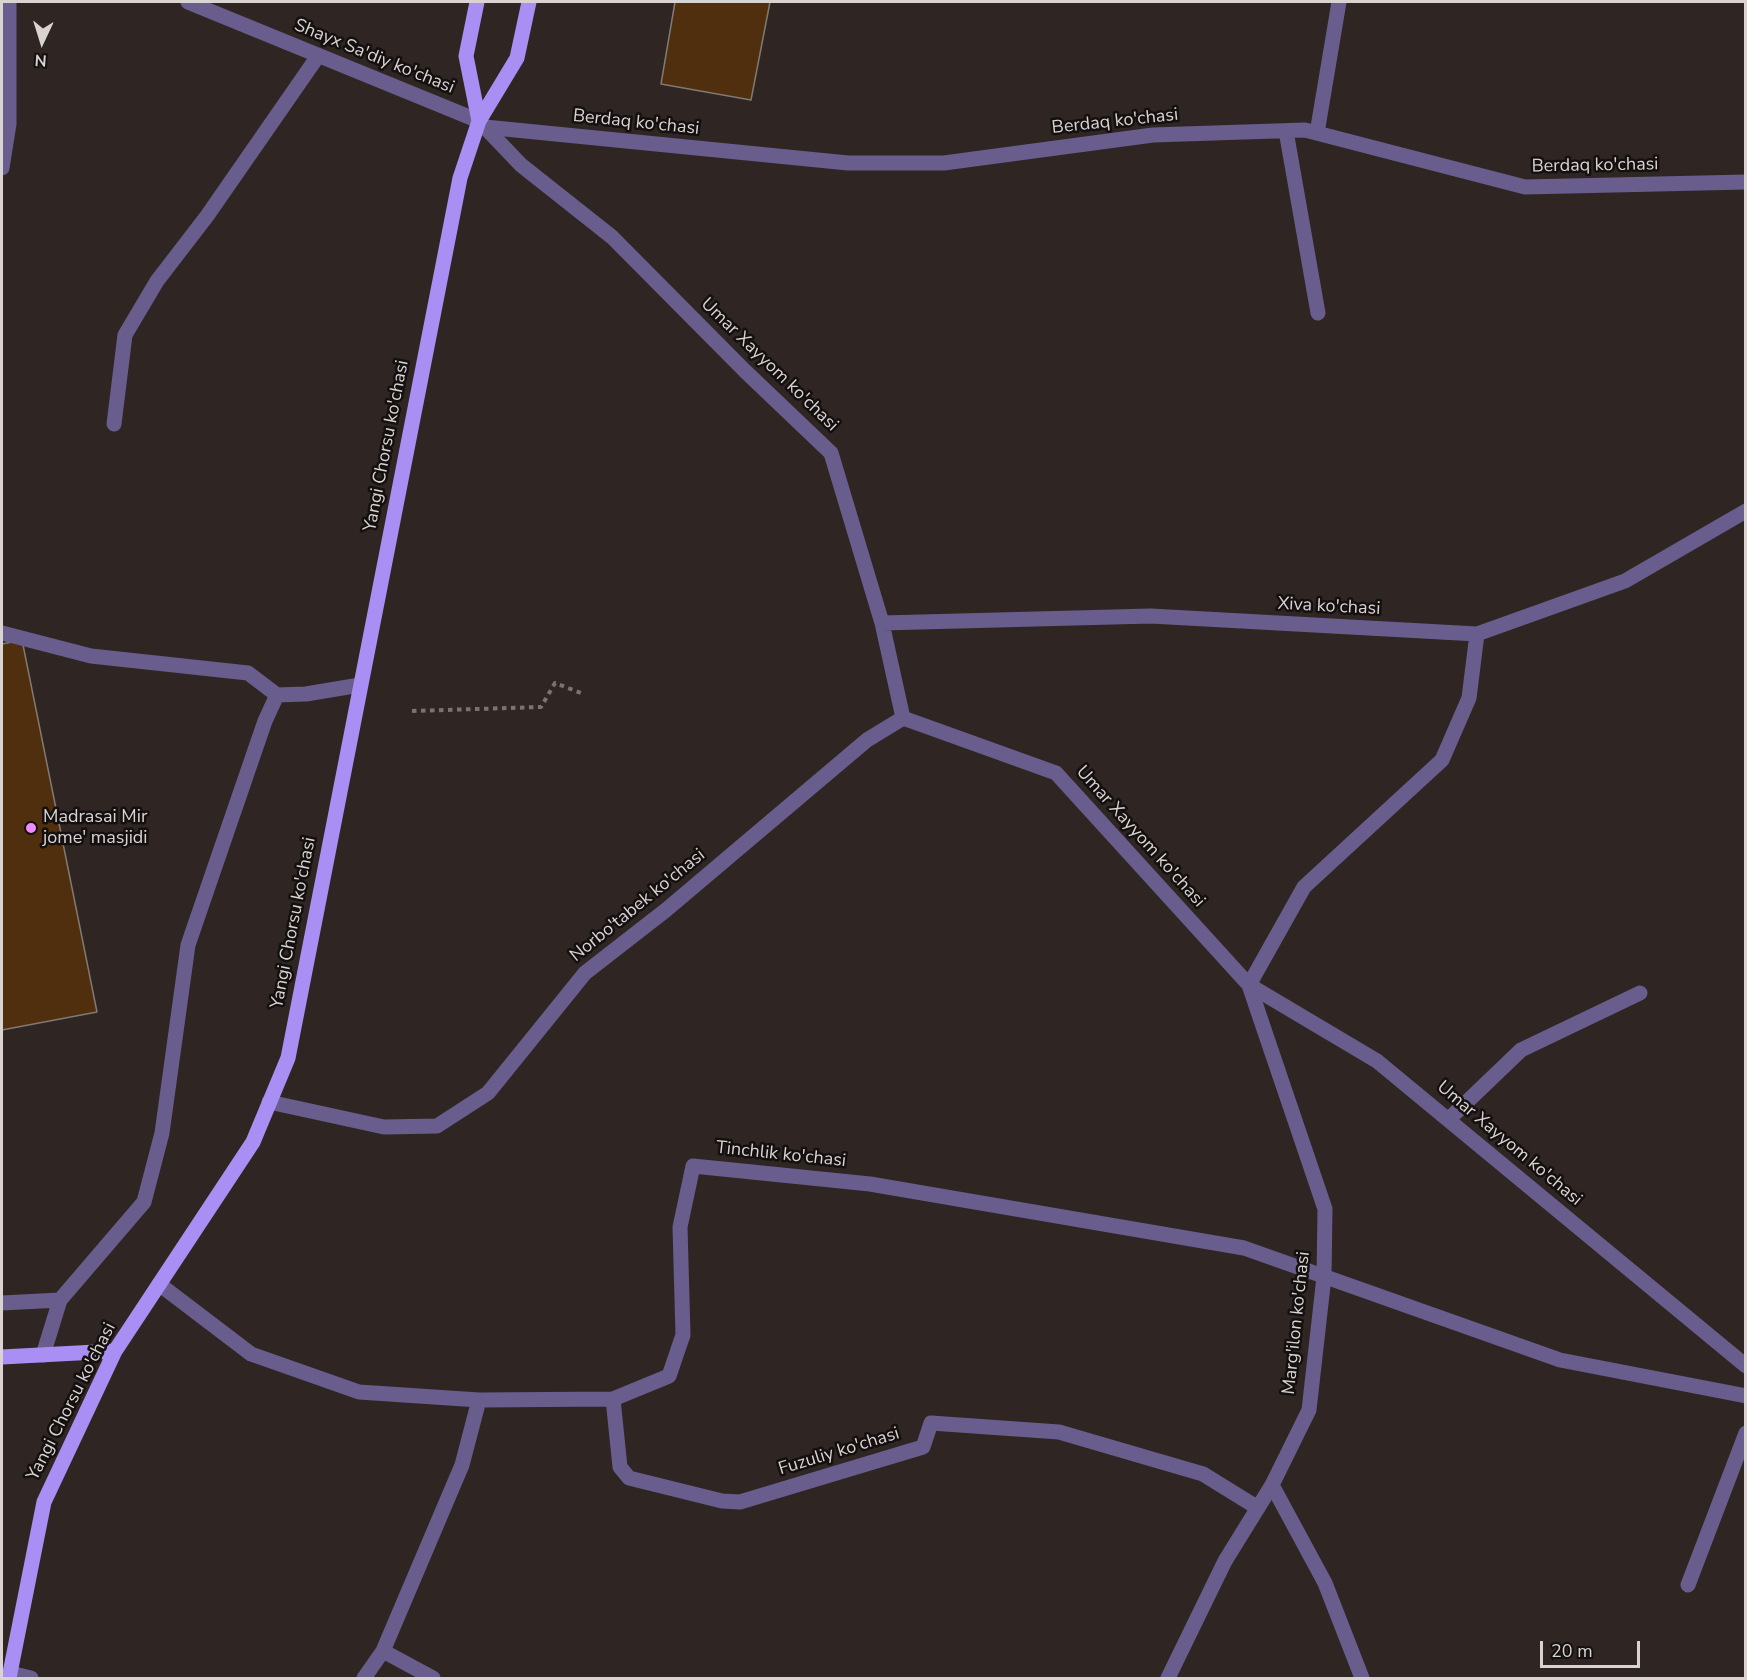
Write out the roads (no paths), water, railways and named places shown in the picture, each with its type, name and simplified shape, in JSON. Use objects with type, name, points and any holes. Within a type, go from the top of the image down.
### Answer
[{"type":"main road","name":"Yangi Chorsu ko'chasi","points":[[477,2],[466,57],[482,124]]},
{"type":"main road","name":"Yangi Chorsu ko'chasi","points":[[9,1676],[44,1502],[115,1351],[253,1142],[288,1058],[460,178],[482,124],[517,58],[529,2]]},
{"type":"main road","points":[[2,1357],[115,1351]]},
{"type":"street","points":[[2,168],[9,124],[9,2]]},
{"type":"street","name":"Shayx Sa'diy ko'chasi","points":[[188,2],[482,124]]},
{"type":"street","points":[[1317,133],[1339,2]]},
{"type":"street","points":[[114,424],[125,335],[157,281],[207,216],[318,56]]},
{"type":"street","name":"Berdaq ko'chasi","points":[[482,124],[848,163],[934,163],[1153,135],[1286,130],[1317,133],[1525,187],[1746,182]]},
{"type":"street","name":"Umar Xayyom ko'chasi","points":[[482,124],[521,165],[612,237],[745,371],[831,453],[882,623],[903,718],[1056,773],[1249,986],[1377,1061],[1746,1366]]},
{"type":"street","points":[[1286,130],[1318,313]]},
{"type":"street","name":"Xiva ko'chasi","points":[[882,623],[1151,616],[1476,634],[1624,581],[1746,511]]},
{"type":"street","points":[[2,633],[91,656],[248,673],[277,695],[306,694],[360,685]]},
{"type":"street","points":[[1249,986],[1304,887],[1442,760],[1469,698],[1476,634]]},
{"type":"street","points":[[43,1355],[60,1300],[144,1202],[162,1133],[188,945],[265,721],[277,695]]},
{"type":"street","name":"Norbo'tabek ko'chasi","points":[[269,1102],[384,1127],[437,1126],[488,1093],[585,973],[675,902],[867,740],[903,718]]},
{"type":"street","name":"Marg'ilon ko'chasi","points":[[1168,1678],[1225,1561],[1272,1485],[1309,1410],[1324,1277],[1325,1209],[1249,986]]},
{"type":"street","points":[[1449,1119],[1521,1050],[1640,993]]},
{"type":"street","name":"Tinchlik ko'chasi","points":[[159,1284],[251,1354],[359,1392],[479,1400],[613,1399],[669,1376],[683,1335],[680,1227],[693,1166],[870,1184],[1244,1248],[1324,1277]]},
{"type":"street","points":[[1324,1277],[1560,1360],[1746,1396]]},
{"type":"street","points":[[2,1303],[60,1300]]},
{"type":"street","name":"Fuzuliy ko'chasi","points":[[613,1399],[620,1467],[629,1478],[722,1502],[740,1502],[923,1446],[931,1423],[1059,1432],[1203,1474],[1258,1508]]},
{"type":"street","points":[[364,1678],[382,1651],[462,1465],[479,1400]]},
{"type":"street","points":[[1688,1585],[1746,1433]]},
{"type":"street","points":[[1272,1485],[1325,1582],[1362,1678]]},
{"type":"street","points":[[382,1651],[433,1678]]},
{"type":"street","points":[[9,1676],[31,1678]]},
{"type":"place","name":"Madrasai Mir jome' masjidi","points":[[31,828]]}]
